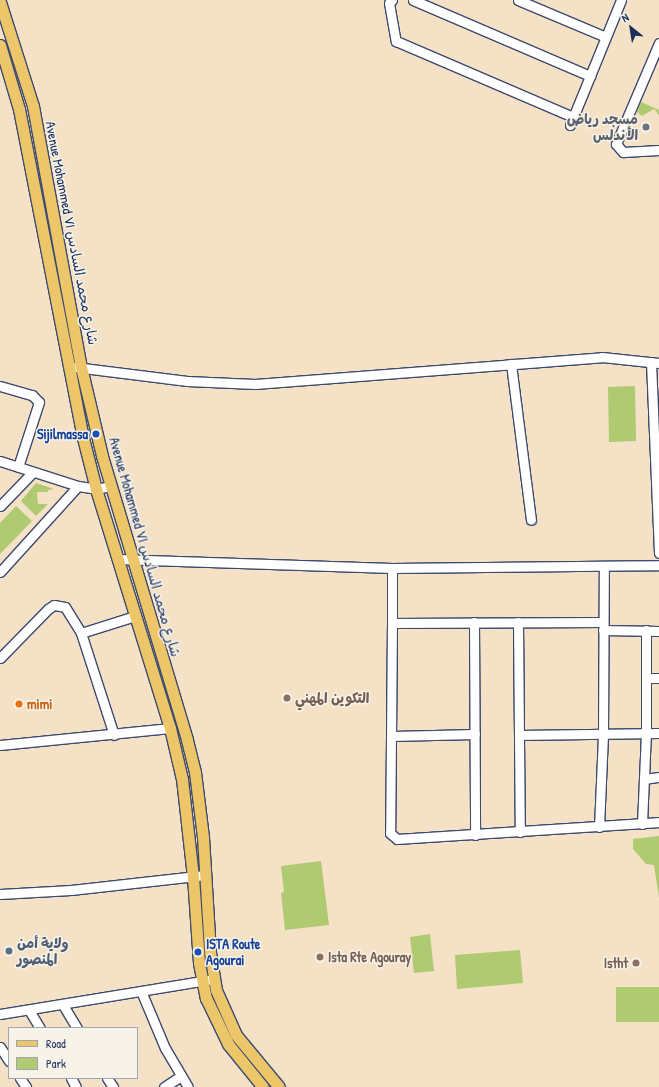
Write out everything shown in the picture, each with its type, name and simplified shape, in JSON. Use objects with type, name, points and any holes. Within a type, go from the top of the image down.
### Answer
[{"type":"main road","name":"Avenue Mohammed VI شارع محمد السادس","points":[[0,2],[33,106],[81,367],[110,486],[187,740],[198,793],[214,978],[222,1005],[236,1035],[279,1087]]},
{"type":"main road","name":"Avenue Mohammed VI شارع محمد السادس","points":[[0,45],[19,109],[68,368],[96,489],[170,728],[182,779],[193,876],[202,981],[219,1030],[263,1087]]},
{"type":"main road","points":[[19,109],[33,106]]},
{"type":"street","points":[[392,0],[389,3],[396,40],[571,121],[621,0]]},
{"type":"street","points":[[413,0],[590,76]]},
{"type":"street","points":[[518,0],[606,37]]},
{"type":"street","points":[[659,43],[616,144],[622,152],[659,150]]},
{"type":"street","points":[[68,368],[81,367],[187,381],[255,384],[602,357],[655,362],[659,553]]},
{"type":"street","points":[[511,364],[531,520]]},
{"type":"street","points":[[0,386],[32,395],[39,402],[18,467]]},
{"type":"street","points":[[0,461],[78,486],[96,489],[110,486]]},
{"type":"street","points":[[0,506],[33,472]]},
{"type":"street","points":[[0,572],[78,486]]},
{"type":"street","points":[[117,559],[133,561],[392,568],[659,565]]},
{"type":"street","points":[[599,827],[603,735],[604,566]]},
{"type":"street","points":[[392,568],[391,836],[397,839],[475,835],[659,822]]},
{"type":"street","points":[[0,658],[54,605],[65,607],[81,633],[114,735]]},
{"type":"street","points":[[81,633],[135,616]]},
{"type":"street","points":[[474,622],[475,835]]},
{"type":"street","points":[[392,623],[518,622],[603,626],[659,631]]},
{"type":"street","points":[[518,622],[520,832]]},
{"type":"street","points":[[642,824],[646,734],[646,630]]},
{"type":"street","points":[[646,678],[659,678]]},
{"type":"street","points":[[0,745],[114,735],[170,728]]},
{"type":"street","points":[[519,735],[603,735],[646,734],[659,732]]},
{"type":"street","points":[[392,736],[474,734]]},
{"type":"street","points":[[644,779],[659,777]]},
{"type":"street","points":[[0,894],[71,890],[205,875]]},
{"type":"street","points":[[0,1014],[63,1005],[214,978]]},
{"type":"street","points":[[142,991],[165,1048],[188,1087]]},
{"type":"street","points":[[63,1005],[76,1027]]},
{"type":"street","points":[[29,1010],[39,1027]]},
{"type":"street","points":[[0,1046],[8,1059]]},
{"type":"street","points":[[164,1087],[181,1076]]},
{"type":"green space","points":[[641,102],[659,110],[659,115],[654,109],[642,116],[637,112]]},
{"type":"green space","points":[[635,386],[636,441],[609,442],[608,387]]},
{"type":"green space","points":[[36,483],[54,489],[48,490],[48,492],[37,492],[38,504],[48,504],[36,516],[21,501]]},
{"type":"green space","points":[[16,506],[32,521],[0,554],[0,523]]},
{"type":"green space","points":[[659,836],[659,898],[654,865],[646,864],[633,849],[633,839]]},
{"type":"green space","points":[[321,861],[329,925],[285,930],[281,893],[284,892],[281,866]]},
{"type":"green space","points":[[430,934],[434,971],[414,973],[410,937]]},
{"type":"green space","points":[[520,950],[523,983],[457,989],[455,955]]},
{"type":"green space","points":[[616,987],[659,987],[659,1022],[616,1022]]},
{"type":"place","name":"مسجد رياض الأندلس","points":[[646,127]]},
{"type":"place","name":"Sijilmassa","points":[[96,434]]},
{"type":"place","name":"التكوين المهني","points":[[287,698]]},
{"type":"place","name":"mimi","points":[[19,704]]},
{"type":"place","name":"ولاية أمن المنصور","points":[[9,951]]},
{"type":"place","name":"ISTA Route Agourai","points":[[198,952]]},
{"type":"place","name":"Ista Rte Agouray","points":[[320,957]]},
{"type":"place","name":"Istht","points":[[636,963]]}]
